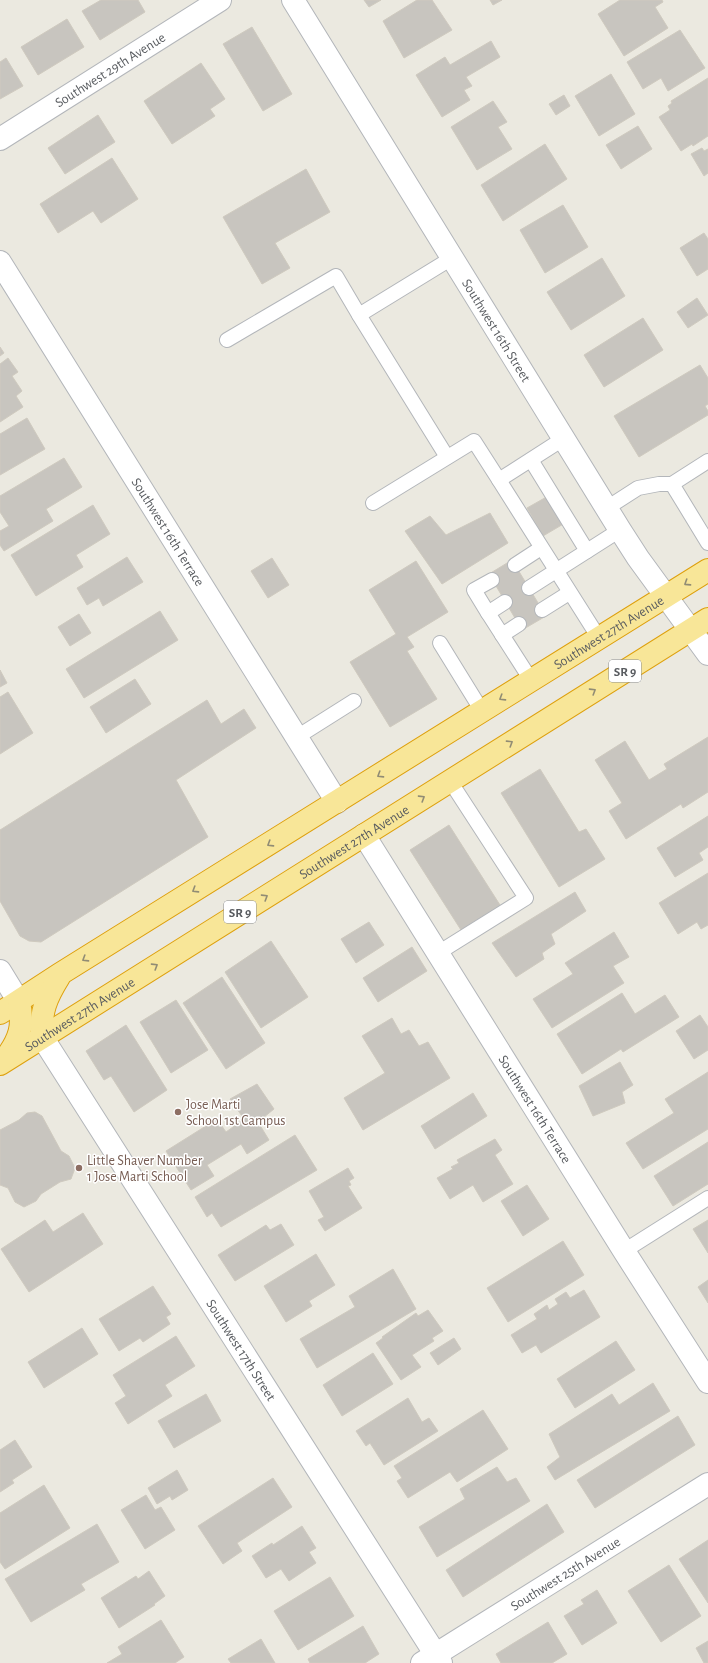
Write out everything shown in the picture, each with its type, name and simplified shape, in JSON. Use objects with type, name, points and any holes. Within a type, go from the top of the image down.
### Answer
[{"type":"highway","name":"Southwest 27th Avenue","points":[[0,1013],[60,974],[708,570]]},
{"type":"highway","name":"Southwest 27th Avenue","points":[[2,1063],[364,834],[699,625]]},
{"type":"highway","points":[[42,1037],[41,1023],[44,1007],[48,994],[60,974]]},
{"type":"highway","points":[[2,1063],[16,1044],[21,1029],[22,1015],[19,1002]]},
{"type":"street","name":"Southwest 29th Avenue","points":[[0,139],[220,0]]},
{"type":"street","name":"Southwest 16th Street","points":[[293,0],[620,530],[666,596],[699,625],[708,654]]},
{"type":"street","name":"Southwest 16th Terrace","points":[[0,262],[337,802]]},
{"type":"street","name":"Southwest 16th Terrace","points":[[364,834],[624,1251],[708,1382]]},
{"type":"street","points":[[0,972],[19,1002]]},
{"type":"street","name":"Southwest 17th Street","points":[[42,1037],[433,1660]]},
{"type":"street","name":"Southwest 25th Avenue","points":[[433,1660],[708,1484]]},
{"type":"lane","points":[[360,315],[452,258]]},
{"type":"lane","points":[[227,340],[336,276],[447,457]]},
{"type":"lane","points":[[499,480],[563,439]]},
{"type":"lane","points":[[374,503],[474,441],[555,571],[599,638]]},
{"type":"lane","points":[[531,460],[587,551]]},
{"type":"lane","points":[[607,508],[638,488],[659,484],[672,484],[708,461]]},
{"type":"lane","points":[[672,484],[708,543]]},
{"type":"lane","points":[[529,588],[620,530]]},
{"type":"lane","points":[[515,565],[541,548]]},
{"type":"lane","points":[[492,580],[474,590],[531,680]]},
{"type":"lane","points":[[542,610],[569,593]]},
{"type":"lane","points":[[488,612],[505,602]]},
{"type":"lane","points":[[502,635],[519,624]]},
{"type":"lane","points":[[440,643],[482,711]]},
{"type":"lane","points":[[297,737],[354,701]]},
{"type":"lane","points":[[438,953],[526,898],[450,781]]},
{"type":"lane","points":[[624,1251],[708,1198]]},
{"type":"building","points":[[101,0],[138,0],[145,12],[100,40],[82,11]]},
{"type":"building","points":[[364,0],[381,0],[369,7]]},
{"type":"building","points":[[417,0],[432,0],[452,30],[404,58],[383,21]]},
{"type":"building","points":[[490,0],[502,0],[493,5]]},
{"type":"building","points":[[620,0],[662,0],[663,2],[655,7],[668,28],[624,56],[598,14]]},
{"type":"building","points":[[67,19],[84,47],[38,75],[21,47]]},
{"type":"building","points":[[252,27],[292,94],[263,111],[223,44]]},
{"type":"building","points":[[680,30],[705,68],[668,91],[661,78],[643,89],[627,62]]},
{"type":"building","points":[[491,41],[500,57],[466,77],[472,86],[464,90],[470,100],[442,117],[416,75],[445,57],[450,65]]},
{"type":"building","points":[[6,58],[23,86],[0,99],[0,62]]},
{"type":"building","points":[[201,63],[225,99],[210,109],[215,116],[172,144],[144,101]]},
{"type":"building","points":[[611,74],[635,114],[599,136],[575,96]]},
{"type":"building","points":[[708,78],[708,136],[693,146],[692,144],[681,151],[659,117],[670,110],[668,106],[672,103],[671,101]]},
{"type":"building","points":[[564,95],[570,106],[556,115],[549,104]]},
{"type":"building","points":[[493,101],[507,122],[498,127],[512,149],[477,170],[451,127]]},
{"type":"building","points":[[98,115],[115,142],[65,174],[48,148]]},
{"type":"building","points":[[638,126],[652,149],[621,169],[606,145]]},
{"type":"building","points":[[545,144],[567,179],[503,221],[481,185]]},
{"type":"building","points":[[702,148],[704,151],[708,149],[708,173],[704,176],[691,154]]},
{"type":"building","points":[[112,158],[138,199],[101,223],[93,211],[58,233],[40,204]]},
{"type":"building","points":[[306,169],[330,212],[275,243],[290,268],[262,284],[223,217]]},
{"type":"building","points":[[563,205],[588,247],[545,273],[520,230]]},
{"type":"building","points":[[704,233],[708,239],[708,269],[697,276],[680,248]]},
{"type":"building","points":[[602,258],[625,296],[571,330],[547,292]]},
{"type":"building","points":[[697,298],[708,315],[688,328],[677,312]]},
{"type":"building","points":[[643,318],[663,350],[604,387],[584,355]]},
{"type":"building","points":[[0,347],[4,353],[0,356]]},
{"type":"building","points":[[8,358],[18,372],[12,376],[22,391],[16,396],[23,407],[0,422],[0,364]]},
{"type":"building","points":[[700,365],[708,378],[708,404],[705,406],[708,411],[708,415],[639,457],[614,416]]},
{"type":"building","points":[[27,418],[45,449],[0,475],[0,434]]},
{"type":"building","points":[[64,458],[82,487],[46,509],[53,521],[4,551],[0,545],[0,531],[9,526],[0,512],[0,496]]},
{"type":"building","points":[[550,495],[565,523],[543,536],[527,508]]},
{"type":"building","points":[[93,505],[110,534],[76,555],[83,567],[36,596],[11,555]]},
{"type":"building","points":[[490,513],[508,543],[442,584],[405,531],[430,516],[446,535]]},
{"type":"building","points":[[127,557],[143,582],[103,606],[99,598],[87,605],[77,588]]},
{"type":"building","points":[[272,558],[289,585],[268,598],[251,571]]},
{"type":"building","points":[[512,560],[546,616],[522,630],[489,574]]},
{"type":"building","points":[[416,561],[448,612],[407,637],[414,647],[407,651],[437,699],[390,727],[350,662],[396,634],[369,590]]},
{"type":"building","points":[[160,611],[178,640],[84,698],[66,669]]},
{"type":"building","points":[[79,614],[91,633],[70,646],[58,627]]},
{"type":"building","points":[[0,670],[7,683],[0,687]]},
{"type":"building","points":[[135,679],[151,704],[106,733],[90,707]]},
{"type":"building","points":[[8,692],[33,733],[0,754],[0,697]]},
{"type":"building","points":[[207,700],[221,724],[244,709],[256,728],[176,780],[208,837],[41,942],[29,941],[20,936],[0,901],[0,830]]},
{"type":"building","points":[[708,737],[708,792],[683,808],[681,804],[626,839],[609,811],[622,803],[595,760],[625,741],[649,780],[667,769],[664,764]]},
{"type":"building","points":[[540,769],[579,832],[586,829],[605,859],[559,887],[501,793]]},
{"type":"building","points":[[708,816],[708,847],[699,853],[703,860],[675,877],[657,848]]},
{"type":"building","points":[[449,825],[500,905],[461,930],[410,850]]},
{"type":"building","points":[[708,873],[708,925],[701,929],[697,922],[678,934],[659,903]]},
{"type":"building","points":[[575,892],[586,911],[551,934],[555,944],[542,953],[544,959],[516,977],[492,943]]},
{"type":"building","points":[[369,922],[384,945],[356,963],[341,939]]},
{"type":"building","points":[[614,932],[629,957],[613,966],[624,983],[552,1028],[533,999],[573,974],[565,963]]},
{"type":"building","points":[[271,941],[308,997],[261,1028],[225,972]]},
{"type":"building","points":[[412,947],[427,971],[378,1002],[363,978]]},
{"type":"building","points":[[222,977],[265,1043],[226,1069],[183,1003]]},
{"type":"building","points":[[622,993],[635,1014],[665,995],[679,1017],[623,1052],[621,1049],[582,1074],[557,1034]]},
{"type":"building","points":[[176,1000],[208,1050],[171,1073],[140,1022]]},
{"type":"building","points":[[700,1015],[708,1027],[708,1050],[694,1059],[676,1031]]},
{"type":"building","points":[[392,1018],[401,1034],[409,1030],[419,1046],[428,1042],[450,1078],[363,1130],[344,1098],[385,1073],[362,1036]]},
{"type":"building","points":[[126,1025],[167,1090],[134,1112],[111,1076],[104,1080],[86,1051]]},
{"type":"building","points":[[620,1062],[633,1085],[622,1092],[625,1103],[593,1116],[579,1086]]},
{"type":"building","points":[[708,1072],[708,1129],[643,1169],[626,1143],[674,1113],[665,1099]]},
{"type":"building","points":[[257,1084],[274,1109],[258,1122],[269,1140],[247,1154],[241,1144],[207,1165],[214,1176],[191,1190],[166,1151],[217,1119],[226,1132],[244,1119],[230,1099]]},
{"type":"building","points":[[473,1093],[487,1116],[435,1149],[421,1126]]},
{"type":"building","points":[[35,1112],[42,1116],[61,1151],[69,1156],[75,1168],[71,1179],[60,1182],[41,1194],[36,1201],[24,1207],[15,1202],[8,1188],[0,1185],[0,1130],[19,1120],[27,1113]]},
{"type":"building","points":[[295,1135],[317,1170],[221,1227],[212,1213],[207,1217],[195,1197]]},
{"type":"building","points":[[495,1139],[502,1150],[495,1155],[513,1184],[483,1202],[473,1185],[450,1199],[437,1178],[453,1169],[451,1167],[459,1163],[457,1160]]},
{"type":"building","points":[[708,1142],[708,1184],[673,1206],[654,1176]]},
{"type":"building","points":[[348,1168],[354,1178],[349,1181],[351,1185],[348,1186],[362,1208],[325,1231],[318,1220],[324,1217],[309,1191]]},
{"type":"building","points":[[527,1185],[549,1219],[523,1236],[501,1201]]},
{"type":"building","points":[[83,1213],[103,1244],[29,1292],[1,1249],[45,1220],[53,1232]]},
{"type":"building","points":[[708,1220],[708,1253],[693,1229]]},
{"type":"building","points":[[281,1224],[294,1245],[235,1281],[218,1255],[266,1225],[270,1230]]},
{"type":"building","points":[[563,1241],[584,1275],[508,1322],[487,1288]]},
{"type":"building","points":[[316,1254],[335,1285],[309,1301],[312,1306],[286,1322],[264,1286]]},
{"type":"building","points":[[393,1269],[416,1309],[317,1368],[300,1339],[355,1307],[349,1296]]},
{"type":"building","points":[[708,1280],[708,1303],[698,1287]]},
{"type":"building","points":[[153,1286],[171,1314],[166,1317],[170,1324],[143,1342],[140,1338],[119,1351],[99,1319]]},
{"type":"building","points":[[584,1290],[600,1317],[541,1353],[536,1345],[522,1353],[511,1335],[537,1319],[534,1314],[547,1305],[549,1310],[558,1304],[555,1299],[566,1292],[570,1298]]},
{"type":"building","points":[[428,1310],[443,1331],[432,1338],[434,1341],[412,1355],[421,1367],[401,1380],[376,1343],[416,1313],[418,1316]]},
{"type":"building","points":[[82,1328],[98,1354],[44,1388],[28,1362]]},
{"type":"building","points":[[176,1336],[195,1366],[165,1385],[172,1396],[128,1424],[115,1403],[126,1396],[113,1375]]},
{"type":"building","points":[[454,1338],[461,1349],[438,1365],[430,1353]]},
{"type":"building","points":[[616,1341],[635,1370],[575,1408],[557,1379]]},
{"type":"building","points":[[373,1353],[393,1384],[342,1416],[323,1385]]},
{"type":"building","points":[[653,1383],[670,1411],[555,1480],[547,1467],[560,1457],[549,1434],[612,1394],[619,1405]]},
{"type":"building","points":[[206,1394],[221,1421],[174,1448],[158,1421]]},
{"type":"building","points":[[408,1398],[422,1422],[429,1418],[438,1431],[384,1465],[370,1443],[366,1446],[356,1431]]},
{"type":"building","points":[[483,1410],[508,1449],[457,1482],[450,1472],[408,1498],[397,1481],[402,1478],[394,1466]]},
{"type":"building","points":[[678,1416],[695,1445],[595,1508],[577,1480]]},
{"type":"building","points":[[15,1440],[32,1467],[12,1480],[14,1483],[0,1492],[0,1450]]},
{"type":"building","points":[[497,1467],[507,1482],[516,1478],[530,1501],[437,1557],[419,1527],[465,1499],[460,1489]]},
{"type":"building","points":[[177,1470],[188,1490],[172,1500],[170,1496],[157,1504],[148,1488]]},
{"type":"building","points":[[273,1478],[292,1507],[237,1543],[242,1551],[223,1564],[198,1526]]},
{"type":"building","points":[[44,1485],[70,1528],[5,1569],[0,1562],[0,1513]]},
{"type":"building","points":[[146,1495],[155,1510],[161,1507],[175,1530],[145,1549],[121,1510]]},
{"type":"building","points":[[547,1504],[564,1532],[463,1597],[446,1570]]},
{"type":"building","points":[[97,1524],[119,1562],[81,1584],[85,1590],[31,1622],[5,1579]]},
{"type":"building","points":[[302,1526],[316,1548],[309,1552],[316,1563],[289,1581],[281,1569],[266,1578],[252,1556],[272,1543],[273,1545]]},
{"type":"building","points":[[708,1540],[708,1603],[679,1559]]},
{"type":"building","points":[[669,1565],[701,1616],[661,1642],[628,1591]]},
{"type":"building","points":[[149,1571],[165,1596],[154,1604],[155,1605],[119,1628],[101,1598],[136,1576],[138,1579]]},
{"type":"building","points":[[330,1577],[354,1616],[298,1650],[274,1611]]},
{"type":"building","points":[[597,1590],[617,1623],[582,1645],[564,1616],[584,1604],[581,1600]]},
{"type":"building","points":[[161,1620],[184,1657],[175,1663],[107,1663],[122,1654],[118,1647]]},
{"type":"building","points":[[548,1622],[567,1654],[552,1663],[501,1663],[496,1654]]},
{"type":"building","points":[[363,1626],[379,1654],[365,1663],[310,1663],[308,1659]]},
{"type":"building","points":[[261,1639],[275,1663],[231,1663],[228,1659]]},
{"type":"building","points":[[708,1641],[708,1663],[704,1663],[696,1648]]},
{"type":"place","name":"Jose Marti School 1st Campus","points":[[178,1112]]},
{"type":"place","name":"Little Shaver Number 1 Jose Marti School","points":[[79,1168]]}]
